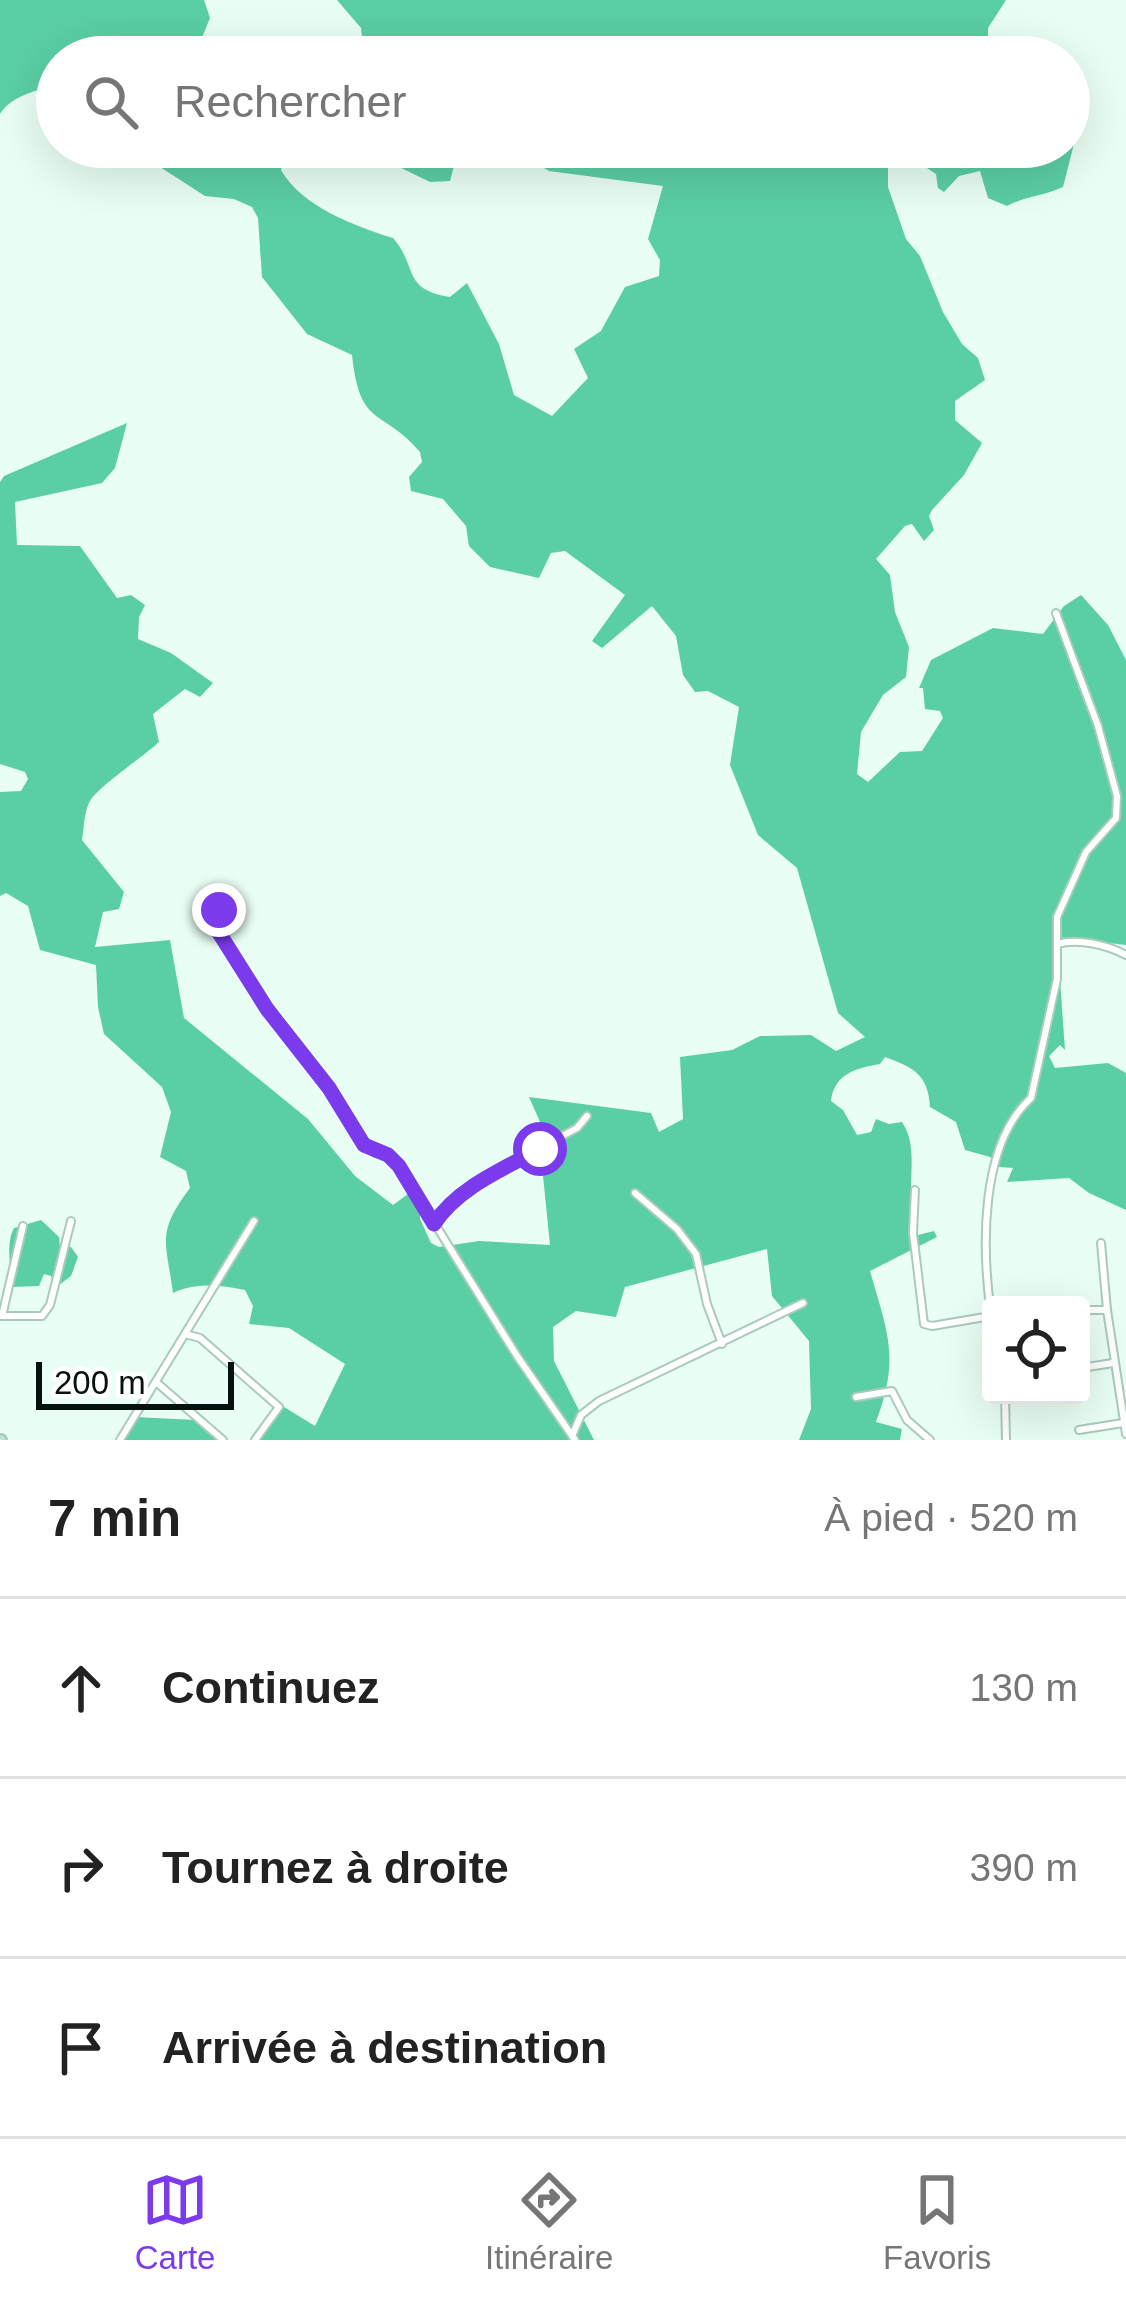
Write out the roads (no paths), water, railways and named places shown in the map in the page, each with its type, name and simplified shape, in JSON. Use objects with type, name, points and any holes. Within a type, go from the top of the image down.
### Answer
[{"type":"street","points":[[989,1296],[983,1249],[989,1200],[999,1154],[1017,1110],[1030,1098],[1057,979],[1057,917],[1086,852],[1116,818],[1118,796],[1098,726],[1056,613]]},
{"type":"street","points":[[219,910],[216,928],[267,1009],[329,1088],[364,1145],[388,1155],[399,1166],[573,1438]]},
{"type":"street","points":[[1057,944],[1081,943],[1126,956]]},
{"type":"street","points":[[434,1224],[445,1207],[491,1175],[578,1128],[587,1116]]},
{"type":"street","points":[[915,1190],[923,1324],[982,1317]]},
{"type":"street","points":[[635,1192],[677,1229],[696,1254],[722,1344]]},
{"type":"street","points":[[23,1226],[1,1316],[42,1316],[50,1305],[70,1221]]},
{"type":"street","points":[[126,1438],[254,1221]]},
{"type":"street","points":[[1101,1243],[1126,1434]]},
{"type":"street","points":[[573,1438],[581,1414],[599,1401],[803,1303]]},
{"type":"street","points":[[1090,1310],[1107,1310]]},
{"type":"street","points":[[185,1334],[200,1338],[279,1407],[255,1440]]},
{"type":"street","points":[[1090,1367],[1114,1363]]},
{"type":"street","points":[[156,1382],[223,1440]]},
{"type":"street","points":[[856,1397],[892,1391],[907,1420],[930,1440]]},
{"type":"street","points":[[1005,1404],[1006,1440]]},
{"type":"street","points":[[1079,1430],[1125,1423]]}]
